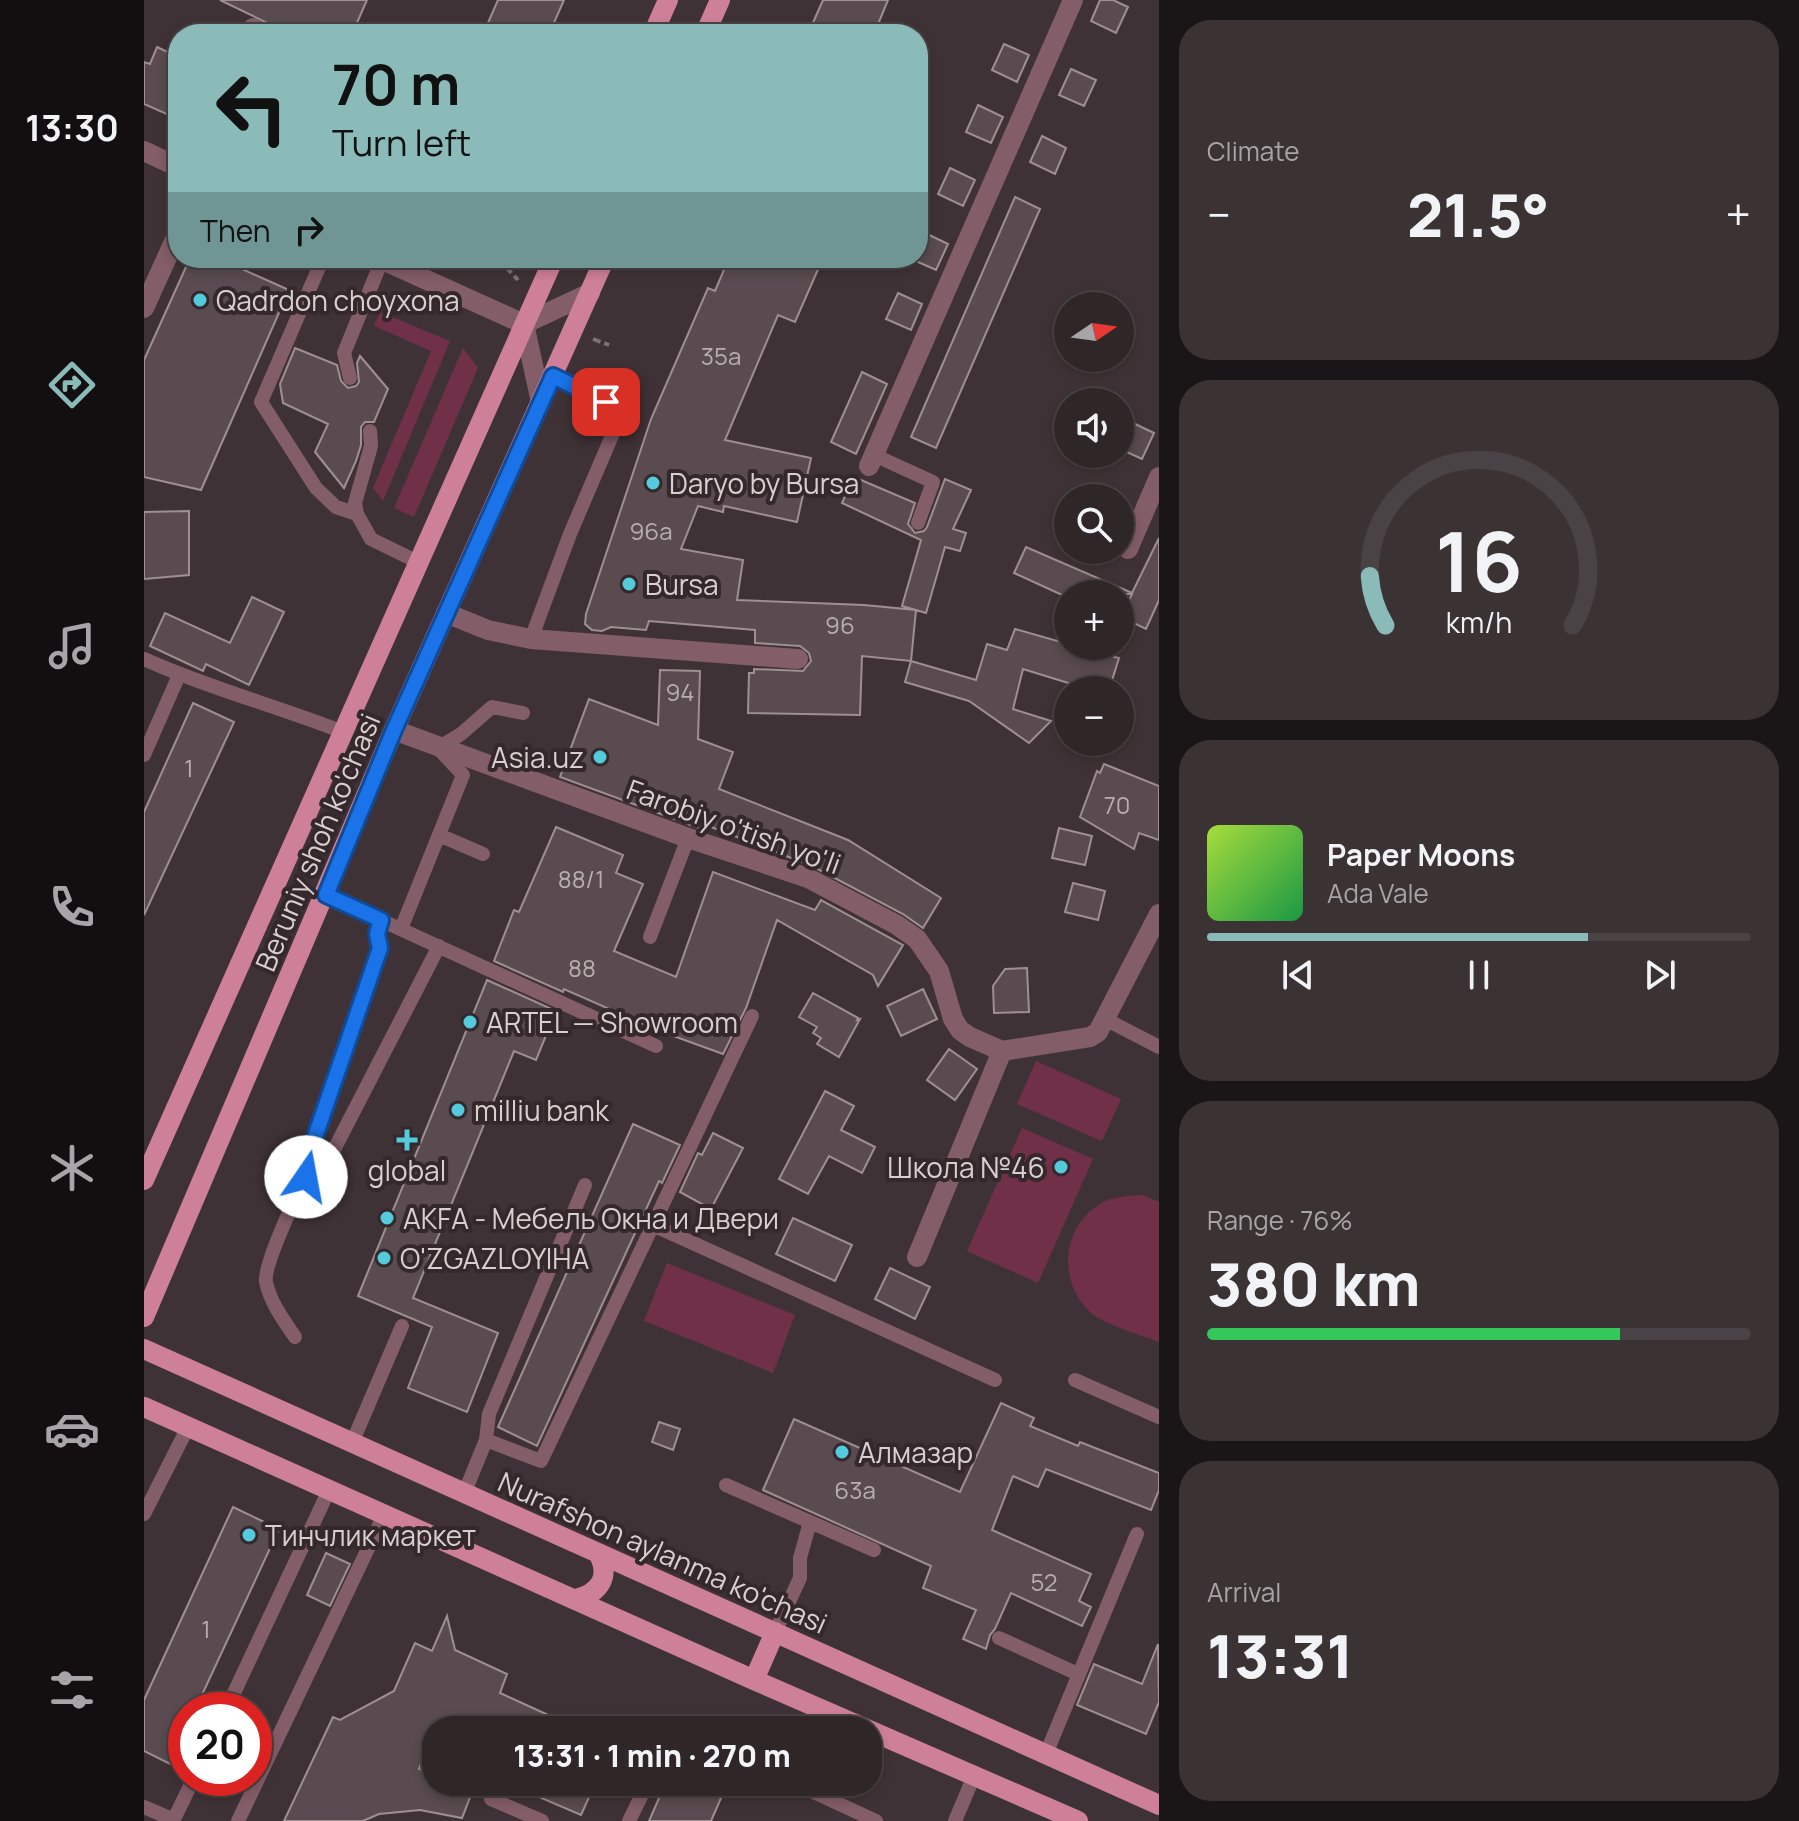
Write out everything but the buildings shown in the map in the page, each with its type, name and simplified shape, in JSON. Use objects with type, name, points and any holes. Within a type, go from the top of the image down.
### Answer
[{"type":"main road","points":[[657,24],[668,0]]},
{"type":"main road","points":[[709,24],[720,0]]},
{"type":"main road","name":"Beruniy shoh ko'chasi","points":[[144,1180],[549,268]]},
{"type":"main road","name":"Beruniy shoh ko'chasi","points":[[144,1317],[394,730],[601,268]]},
{"type":"main road","name":"Nurafshon aylanma ko'chasi","points":[[144,1349],[1159,1805]]},
{"type":"main road","points":[[144,1407],[1078,1821]]},
{"type":"main road","points":[[576,1599],[592,1594],[603,1582],[603,1567],[598,1553]]},
{"type":"main road","points":[[754,1680],[775,1632]]},
{"type":"street","points":[[871,460],[1073,0]]},
{"type":"street","points":[[144,151],[168,162]]},
{"type":"street","points":[[144,308],[168,255]]},
{"type":"street","points":[[400,268],[524,324],[590,293]]},
{"type":"street","points":[[524,324],[541,402]]},
{"type":"street","points":[[1134,535],[1159,477]]},
{"type":"street","points":[[446,613],[488,630],[531,639],[798,659]]},
{"type":"street","name":"Farobiy o'tish yo'li","points":[[394,730],[688,838],[808,878],[897,925],[917,939],[939,971],[953,1019],[960,1030],[1002,1051]]},
{"type":"street","points":[[917,1257],[1002,1051],[1090,1037],[1098,1032],[1159,914]]},
{"type":"lane","points":[[319,268],[261,402],[316,488],[336,507],[357,514]]},
{"type":"lane","points":[[350,378],[344,353],[377,268]]},
{"type":"lane","points":[[531,639],[570,534],[623,410],[553,376]]},
{"type":"lane","points":[[370,431],[371,446],[355,503],[357,514],[371,539],[418,562]]},
{"type":"lane","points":[[871,460],[933,482],[918,523]]},
{"type":"lane","points":[[144,659],[179,675],[291,711],[343,732]]},
{"type":"lane","points":[[144,755],[179,675]]},
{"type":"lane","points":[[401,929],[463,775],[438,748],[461,734],[492,707],[523,713]]},
{"type":"lane","points":[[439,835],[483,854]]},
{"type":"lane","points":[[650,937],[688,838]]},
{"type":"lane","points":[[326,895],[656,1046]]},
{"type":"lane","points":[[295,1337],[277,1311],[265,1279],[292,1204],[306,1177],[306,1163],[380,948],[377,934],[381,920]]},
{"type":"lane","points":[[306,1177],[323,1171],[439,946]]},
{"type":"lane","points":[[486,1440],[541,1461],[752,1016]]},
{"type":"lane","points":[[1105,1019],[1159,1047]]},
{"type":"lane","points":[[464,1494],[486,1440],[489,1414],[585,1185]]},
{"type":"lane","points":[[653,1225],[995,1380]]},
{"type":"lane","points":[[352,1443],[402,1326]]},
{"type":"lane","points":[[1075,1380],[1159,1417]]},
{"type":"lane","points":[[144,1514],[188,1427]]},
{"type":"lane","points":[[726,1485],[874,1550]]},
{"type":"lane","points":[[234,1692],[329,1490]]},
{"type":"lane","points":[[238,1821],[384,1515]]},
{"type":"lane","points":[[775,1632],[800,1578],[800,1558],[810,1522]]},
{"type":"lane","points":[[1046,1754],[1137,1534]]},
{"type":"lane","points":[[999,1638],[1078,1674]]},
{"type":"lane","points":[[955,1821],[974,1776]]},
{"type":"lane","points":[[144,1807],[174,1820],[185,1796]]},
{"type":"lane","points":[[629,1821],[641,1796]]},
{"type":"lane","points":[[822,1796],[876,1821]]},
{"type":"lane","points":[[491,1799],[542,1821]]},
{"type":"path","points":[[507,268],[518,280]]},
{"type":"path","points":[[592,339],[609,345]]},
{"type":"shaded area","points":[[380,312],[450,341],[383,501],[373,488],[431,351],[374,326]]},
{"type":"shaded area","points":[[463,348],[478,368],[414,517],[394,508]]},
{"type":"shaded area","points":[[1036,1061],[1121,1099],[1102,1141],[1017,1104]]},
{"type":"shaded area","points":[[1022,1128],[1093,1159],[1038,1283],[967,1251]]},
{"type":"shaded area","points":[[1142,1195],[1159,1202],[1159,1342],[1096,1317],[1080,1300],[1069,1271],[1071,1241],[1087,1214],[1110,1199]]},
{"type":"shaded area","points":[[667,1263],[795,1315],[773,1373],[644,1321]]},
{"type":"place","name":"Qadrdon choyxona","points":[[200,300]]},
{"type":"place","name":"Daryo by Bursa","points":[[653,483]]},
{"type":"place","name":"Bursa","points":[[629,584]]},
{"type":"place","name":"Asia.uz","points":[[600,757]]},
{"type":"place","name":"ARTEL — Showroom","points":[[470,1022]]},
{"type":"place","name":"milliu bank","points":[[458,1110]]},
{"type":"place","name":"global","points":[[407,1140]]},
{"type":"place","name":"Школа №46","points":[[1061,1167]]},
{"type":"place","name":"AKFA - Мебель Окна и Двери","points":[[387,1218]]},
{"type":"place","name":"O'ZGAZLOYIHA","points":[[384,1258]]},
{"type":"place","name":"Алмазар","points":[[842,1452]]},
{"type":"place","name":"Тинчлик маркет","points":[[249,1535]]},
{"type":"route","points":[[306,1177],[306,1163],[380,948],[377,934],[381,920],[326,895],[394,730],[553,376],[606,402]]}]
